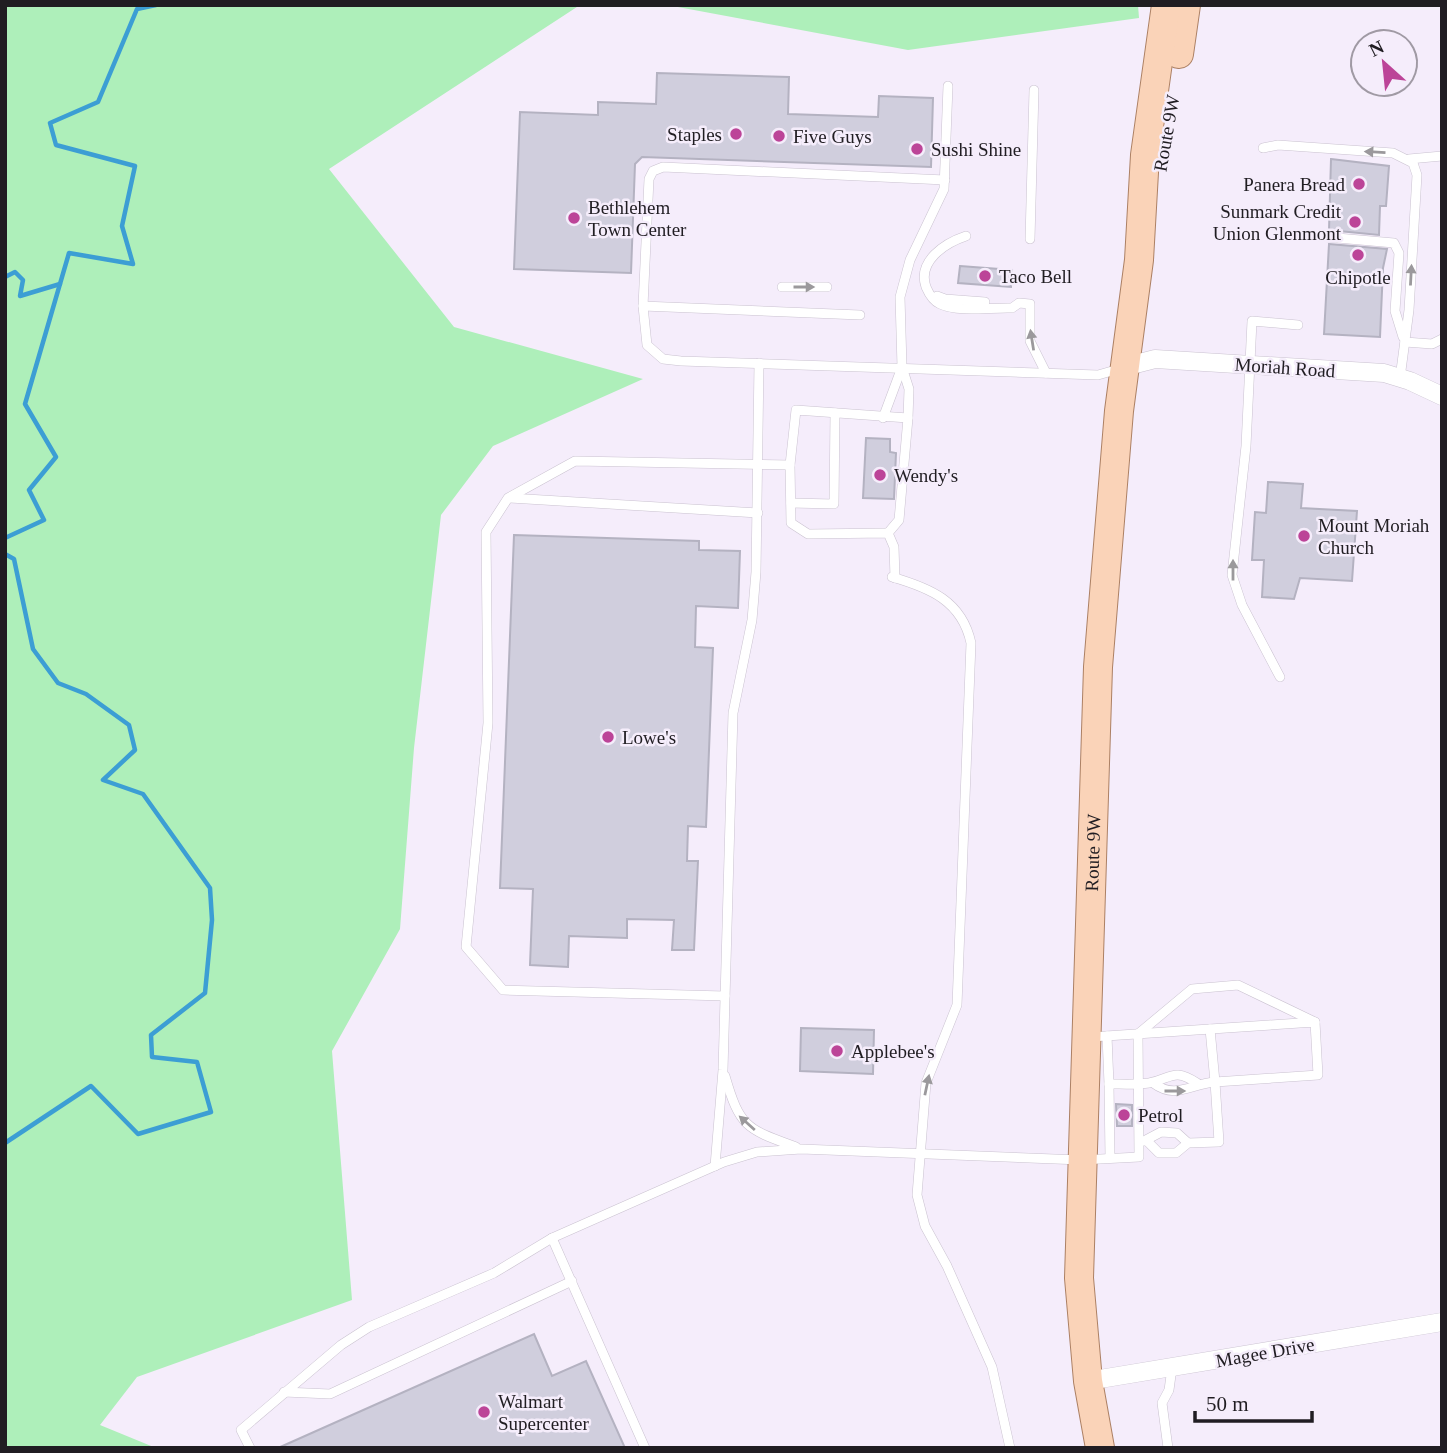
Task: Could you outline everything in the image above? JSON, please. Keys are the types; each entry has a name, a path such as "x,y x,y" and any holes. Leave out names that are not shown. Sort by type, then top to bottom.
{"main road":[{"name":"Route 9W","path":"1100,1448 1088,1381 1079,1278 1081,1160 1096,1037 1100,634 1124,367 1139,260 1145,155 1166,5"},
{"name":"Route 9W","path":"1139,260 1164,155 1186,5"}],"street":[{"name":"Moriah Road","path":"1124,367 1154,359 1374,372 1400,378 1442,397"},
{"name":"Magee Drive","path":"1088,1381 1442,1322"}],"lane":[{"path":"908,418 796,410 790,465 791,523 808,534 888,533 899,520 908,418 909,389 902,367 898,311 901,286 916,247 943,194 948,86"},
{"path":"1030,239 1034,89"},
{"path":"1263,148 1278,145 1392,153 1409,159 1442,156"},
{"path":"1400,378 1417,175 1409,159"},
{"path":"945,180 658,168 649,179 643,306 647,345 663,359 1098,375 1124,367"},
{"path":"1303,235 1394,243 1399,253 1395,311 1405,342"},
{"path":"966,236 941,254 931,267 929,279 936,295 945,299 1030,304 1030,341 1046,373"},
{"path":"782,287 827,287"},
{"path":"643,306 860,314"},
{"path":"1280,677 1237,596 1233,575 1246,446 1252,321 1298,324"},
{"path":"1432,344 1442,339"},
{"path":"1405,342 1432,344 1442,349"},
{"path":"715,1166 723,1070 733,713 752,620 758,513 759,363"},
{"path":"883,418 902,367"},
{"path":"791,503 834,504 835,413"},
{"path":"725,996 503,990 466,947 488,723 486,532 509,498 575,461 790,465"},
{"path":"509,498 758,513"},
{"path":"888,533 894,547 893,578 931,589 946,599 968,629 971,643 957,1005 926,1083 917,1195 922,1217 992,1367 1010,1448"},
{"path":"1138,1034 1192,989 1238,985 1315,1022"},
{"path":"1110,1158 1109,1084 1096,1037 1315,1022"},
{"path":"1153,1083 1164,1092 1185,1092 1197,1083 1318,1075 1315,1022"},
{"path":"1144,1141 1159,1153 1176,1153 1188,1143 1219,1142 1210,1029"},
{"path":"250,1448 241,1430 341,1345 369,1327 494,1273 552,1238 715,1166 757,1152 801,1149 1081,1160 1139,1157 1144,1141 1138,1034"},
{"path":"723,1070 733,1102 744,1123 759,1133 801,1149"},
{"path":"1109,1084 1153,1083 1165,1076 1186,1075 1197,1083"},
{"path":"1144,1141 1161,1132 1177,1133 1188,1143"},
{"path":"552,1238 645,1448"},
{"path":"284,1392 330,1394 572,1281"},
{"path":"1168,1448 1162,1403 1169,1390 1172,1368"}],"green space":[{"path":"5,5 580,5 329,169 454,327 643,379 493,446 441,515 414,748 400,929 332,1051 352,1300 137,1377 100,1425 156,1448 5,1448"},
{"path":"667,5 1138,5 1139,18 908,50"}],"building":[{"name":"Bethlehem Town Center","path":"657,73 789,77 788,114 878,117 879,96 933,98 931,167 642,157 635,164 631,273 514,269 520,112 598,115 598,102 656,104"},
{"name":"Panera Bread","path":"1331,159 1389,166 1386,206 1380,206 1379,235 1329,230"},
{"path":"1329,244 1387,249 1383,268 1380,337 1324,334"},
{"name":"Taco Bell","path":"960,266 1012,270 1011,287 958,283"},
{"name":"Wendy's","path":"866,438 890,439 890,452 896,453 894,499 863,498"},
{"name":"Mount Moriah Church","path":"1268,482 1303,484 1301,508 1357,511 1352,581 1300,578 1294,599 1262,597 1264,560 1252,560 1255,512 1266,513"},
{"name":"Lowe's","path":"514,535 699,541 699,550 740,551 738,608 696,606 695,647 713,648 706,827 688,826 687,861 698,861 694,950 672,950 674,920 627,919 627,938 569,936 568,967 530,965 533,889 500,888"},
{"name":"Applebee's","path":"801,1028 874,1030 873,1074 800,1071"},
{"name":"Petrol","path":"1116,1104 1132,1105 1132,1126 1117,1126"},
{"name":"Walmart Supercenter","path":"534,1334 552,1376 586,1361 625,1448 278,1448"}],"waterway":[{"path":"5,538 44,520 29,490 56,457 25,404 69,253 133,264 122,226 135,166 56,145 50,123 98,102 137,9 156,5"},
{"path":"5,277 15,272 23,280 20,296 60,284"},
{"path":"5,554 14,559 33,649 58,683 86,694 129,725 135,750 103,780 143,794 210,888 212,920 205,993 151,1035 152,1057 197,1062 211,1112 138,1134 91,1086 5,1143"}],"place":[{"name":"Staples","path":"736,134"},
{"name":"Five Guys","path":"779,136"},
{"name":"Sushi Shine","path":"917,149"},
{"name":"Panera Bread","path":"1359,184"},
{"name":"Bethlehem Town Center","path":"574,218"},
{"name":"Sunmark Credit Union Glenmont","path":"1355,222"},
{"name":"Chipotle","path":"1358,255"},
{"name":"Taco Bell","path":"985,276"},
{"name":"Wendy's","path":"880,475"},
{"name":"Mount Moriah Church","path":"1304,536"},
{"name":"Lowe's","path":"608,737"},
{"name":"Applebee's","path":"837,1051"},
{"name":"Petrol","path":"1124,1115"},
{"name":"Walmart Supercenter","path":"484,1412"}]}
